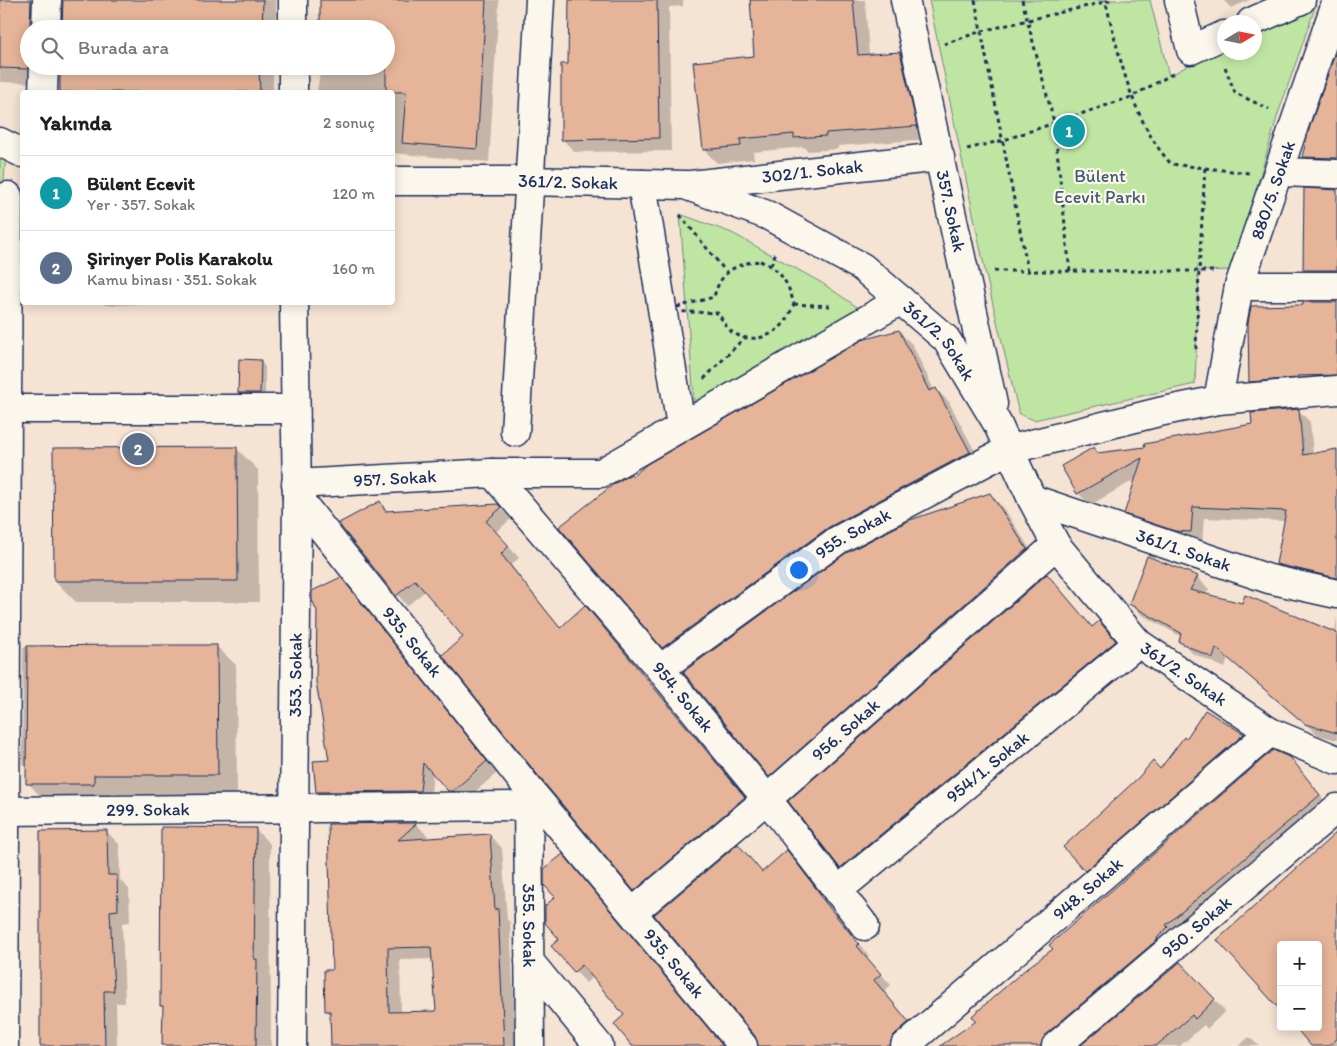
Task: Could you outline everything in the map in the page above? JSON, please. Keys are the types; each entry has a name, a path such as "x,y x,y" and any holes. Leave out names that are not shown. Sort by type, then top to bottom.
{"street":[{"path":"46,20 47,0"},
{"path":"293,0 293,20"},
{"path":"515,432 528,181 540,0"},
{"name":"357. Sokak","path":"905,0 951,154 997,423"},
{"path":"1179,0 1184,61 1217,48"},
{"path":"1262,17 1301,0"},
{"name":"880/5. Sokak","path":"1218,400 1232,278 1280,172 1337,0"},
{"path":"43,90 44,75"},
{"path":"293,75 293,90"},
{"path":"0,142 20,152"},
{"name":"302/1. Sokak","path":"684,186 951,154"},
{"path":"1280,172 1337,174"},
{"name":"361/2. Sokak","path":"395,180 528,181 684,186 767,215 862,267 946,339 997,423 1008,450 1056,545 1138,643 1270,732 1337,760"},
{"path":"649,184 662,311 679,416"},
{"path":"4,1046 2,811 10,196"},
{"path":"1232,278 1337,286"},
{"name":"957. Sokak","path":"297,490 492,473 601,473 679,416 901,300"},
{"name":"353. Sokak","path":"292,1046 297,490 294,305"},
{"name":"955. Sokak","path":"660,669 838,540 1008,450 1159,412 1218,400 1337,390"},
{"path":"7,409 149,400 296,409"},
{"name":"954. Sokak","path":"492,473 660,669 766,799 865,926"},
{"name":"935. Sokak","path":"297,490 528,797 633,912 743,1046"},
{"name":"361/1. Sokak","path":"1032,499 1269,579 1337,594"},
{"name":"956. Sokak","path":"633,912 766,799 1056,545"},
{"name":"954/1. Sokak","path":"837,891 1138,643"},
{"name":"948. Sokak","path":"905,1046 1270,732"},
{"name":"299. Sokak","path":"2,811 294,808 528,797"},
{"name":"355. Sokak","path":"528,797 530,1046"},
{"name":"950. Sokak","path":"1056,1046 1337,808"},
{"path":"530,961 600,1046"}],"path":[{"path":"975,0 1004,140 1028,271"},
{"path":"1022,0 1054,122 1070,272"},
{"path":"939,46 982,31 1113,0"},
{"path":"1105,1 1131,97 1157,148 1170,164 1205,168 1196,355"},
{"path":"1227,60 1235,93 1270,110"},
{"path":"951,154 1004,140 1131,97 1184,61"},
{"path":"649,184 727,273"},
{"path":"760,261 770,265 785,278 794,304 787,320 778,329 762,338 744,338 730,331 718,313 662,311 714,296 717,285 727,273 742,262 760,261"},
{"path":"985,271 1199,271 1232,278"},
{"path":"679,416 744,338"}],"green space":[{"name":"Bülent Ecevit Parkı","path":"929,0 1150,0 1169,76 1217,50 1217,60 1262,60 1262,30 1316,5 1278,114 1233,270 1199,271 1195,384 1034,420 1019,414 985,271"},
{"path":"0,148 6,150 3,196 0,196"},
{"path":"680,214 732,233 822,283 866,313 695,414"}],"building":[{"path":"0,0 31,0 30,20 20,20 20,69 0,68"},
{"path":"63,0 263,0 262,20 62,20"},
{"path":"320,0 486,0 477,149 402,143 406,92 386,90 386,75 395,75 395,20 320,20"},
{"path":"569,0 657,0 659,138 561,140 561,64 568,64"},
{"path":"750,0 853,0 858,55 900,52 917,126 826,133 826,136 794,138 794,134 740,139 741,146 703,150 693,62 754,56"},
{"path":"1335,54 1337,55 1337,158 1302,157 1310,126"},
{"path":"60,75 259,75 260,90 60,90"},
{"path":"1304,188 1337,190 1337,270 1303,270"},
{"path":"1303,302 1337,302 1337,375 1297,376 1297,378 1249,382 1248,323 1251,306 1303,305"},
{"path":"899,330 929,391 936,388 970,452 829,527 662,648 559,527 614,484 631,474 633,476 647,464 862,340"},
{"path":"239,359 261,360 260,393 238,393"},
{"path":"1299,409 1303,455 1337,449 1337,578 1276,564 1286,511 1193,507 1191,532 1175,531 1124,514 1142,458 1077,494 1061,466 1094,447 1097,453 1145,447 1144,444 1252,424 1251,413"},
{"path":"237,447 238,581 54,581 53,448"},
{"path":"990,493 1027,549 769,777 683,672 846,553 910,520"},
{"path":"380,501 385,511 498,504 501,508 486,521 509,546 501,554 560,628 585,605 745,797 634,891 540,778 442,655 463,637 415,580 396,596 342,528 339,523"},
{"path":"1147,556 1198,576 1190,590 1242,603 1245,595 1337,633 1337,733 1305,724 1216,648 1213,658 1179,642 1181,633 1129,604"},
{"path":"1047,574 1092,627 1099,621 1116,641 840,868 788,801"},
{"path":"341,577 487,761 453,791 448,791 423,763 420,791 316,792 313,761 329,760 316,682 317,611 312,600 312,591"},
{"path":"217,645 218,775 94,775 94,784 26,784 27,646"},
{"path":"1205,710 1244,734 1085,871 1063,847 1138,778 1153,761 1160,769 1184,737 1186,739"},
{"path":"1273,750 1291,758 1320,795 1166,925 1168,927 1158,939 1046,1034 1041,1046 940,1046 976,1021 972,1016 1027,968 1053,949 1049,945"},
{"path":"417,823 398,840 490,834 495,910 498,908 504,1046 331,1046 330,1011 325,1011 324,970 332,970 328,824","holes":["431,947 436,1011 389,1012 388,948"]},
{"path":"161,827 256,828 254,959 257,959 256,1046 162,1045 163,1006 160,1006"},
{"path":"107,830 108,875 117,875 118,910 110,911 114,991 104,991 105,1046 40,1046 40,831"},
{"path":"1337,832 1337,1039 1328,1046 1311,1046 1298,1031 1322,1031 1322,941 1277,941 1277,1007 1217,940"},
{"path":"738,844 762,872 787,850 820,896 859,944 857,946 881,974 874,980 909,1022 894,1035 890,1046 758,1046 755,1036 654,915"},
{"path":"563,854 723,1046 632,1046 614,1024 624,1015 582,965 574,972 551,946 559,939 545,923 545,906 555,897 544,885 544,869"},
{"path":"1180,962 1215,999 1195,1019 1192,1015 1156,1046 1080,1046"}],"place":[{"name":"Bülent Ecevit","path":"1069,131"},
{"name":"Şirinyer Polis Karakolu","path":"138,449"}]}
